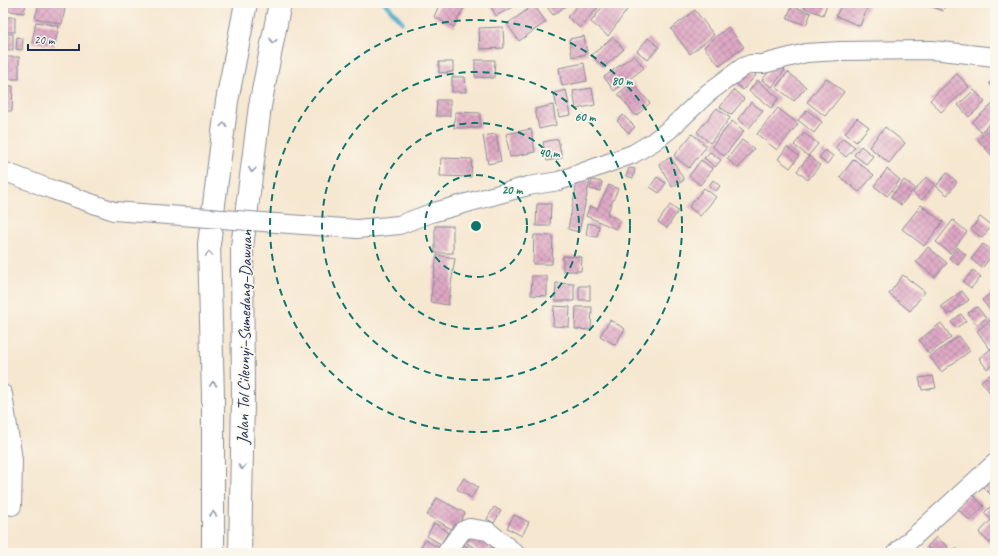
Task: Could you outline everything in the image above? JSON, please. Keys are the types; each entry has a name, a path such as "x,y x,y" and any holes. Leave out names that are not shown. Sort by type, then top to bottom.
{"highway":[{"name":"Jalan Tol Cileunyi–Sumedang–Dawuan","path":"213,553 213,397 209,244 227,101 246,3"},
{"name":"Jalan Tol Cileunyi–Sumedang–Dawuan","path":"240,553 243,401 242,247 260,106 280,3"}],"street":[{"path":"3,171 114,211 357,229 399,225 431,213 528,186 559,180 633,154 653,142 670,129 708,92 743,67 751,64 763,64 806,53 840,51 932,50 995,57"},
{"path":"3,394 13,460 12,506"},
{"path":"896,553 995,463"},
{"path":"446,553 462,531 469,528 488,531 515,553"}],"building":[{"path":"4,3 26,3 24,13 3,10"},
{"path":"39,3 66,3 62,24 35,18"},
{"path":"440,3 466,3 454,27 434,17"},
{"path":"489,3 511,3 513,7 496,16"},
{"path":"544,3 570,3 553,15"},
{"path":"580,3 602,3 580,28 567,17"},
{"path":"605,3 618,3 627,10 608,36 591,22"},
{"path":"806,3 827,4 823,15 804,8"},
{"path":"842,3 869,3 860,26 836,16"},
{"path":"923,3 946,3 943,11"},
{"path":"534,5 546,22 519,41 507,24"},
{"path":"792,6 811,13 806,25 787,18"},
{"path":"695,10 714,35 690,54 671,29"},
{"path":"3,17 15,17 15,32 3,32"},
{"path":"36,22 59,26 54,47 32,42"},
{"path":"503,27 504,48 480,49 479,28"},
{"path":"728,27 744,47 720,66 704,47"},
{"path":"3,34 13,34 13,50 3,50"},
{"path":"584,36 587,54 572,57 569,39"},
{"path":"17,37 23,38 22,50 16,49"},
{"path":"613,37 624,49 603,68 592,55"},
{"path":"648,38 659,47 648,60 637,51"},
{"path":"634,55 644,68 614,91 604,77"},
{"path":"3,57 19,57 19,79 3,79"},
{"path":"475,60 495,60 494,78 475,77"},
{"path":"439,62 453,62 453,72 439,73"},
{"path":"584,63 587,81 562,86 559,68"},
{"path":"776,63 785,70 772,87 762,80"},
{"path":"749,69 756,75 743,90 736,84"},
{"path":"788,72 806,87 794,101 776,87"},
{"path":"957,74 969,87 941,112 930,100"},
{"path":"452,77 465,77 466,92 452,92"},
{"path":"826,78 844,92 825,116 807,102"},
{"path":"995,78 995,90 989,83"},
{"path":"757,80 779,98 771,108 749,91"},
{"path":"632,82 650,103 636,116 618,94"},
{"path":"3,86 13,86 12,111 3,111"},
{"path":"592,88 595,105 576,109 573,91"},
{"path":"566,90 571,115 559,117 554,93"},
{"path":"734,90 744,99 731,115 720,107"},
{"path":"974,90 985,102 969,117 958,105"},
{"path":"437,100 450,100 450,116 436,116"},
{"path":"751,102 763,111 749,128 738,119"},
{"path":"995,102 995,119 981,132 972,122"},
{"path":"553,105 556,125 539,129 535,109"},
{"path":"717,108 730,118 710,143 697,132"},
{"path":"778,108 798,124 777,150 757,134"},
{"path":"807,110 822,122 814,133 798,120"},
{"path":"455,112 480,113 480,128 454,128"},
{"path":"623,115 635,127 629,133 617,121"},
{"path":"857,118 869,127 856,142 845,133"},
{"path":"732,121 744,131 724,156 712,146"},
{"path":"995,124 995,155 993,157 978,140"},
{"path":"885,127 905,143 889,163 869,147"},
{"path":"531,129 535,152 510,157 506,134"},
{"path":"804,133 818,144 808,156 794,145"},
{"path":"496,134 501,161 488,164 483,136"},
{"path":"692,134 707,146 689,168 674,156"},
{"path":"843,138 855,147 846,157 835,148"},
{"path":"558,139 562,158 547,161 543,142"},
{"path":"742,140 754,149 738,168 727,159"},
{"path":"861,146 873,156 866,164 854,155"},
{"path":"787,147 799,156 790,168 778,159"},
{"path":"825,150 833,156 827,164 819,158"},
{"path":"710,152 721,160 715,167 704,158"},
{"path":"809,156 820,165 808,180 797,171"},
{"path":"671,157 684,180 672,187 659,164"},
{"path":"441,158 472,159 471,177 440,176"},
{"path":"854,159 874,175 859,192 840,177"},
{"path":"701,160 713,169 700,185 689,176"},
{"path":"629,168 635,169 633,178 626,176"},
{"path":"887,169 900,180 887,196 874,186"},
{"path":"947,173 957,182 947,195 936,186"},
{"path":"578,177 590,180 579,232 568,229"},
{"path":"657,177 666,183 659,193 650,187"},
{"path":"926,177 935,184 922,200 913,193"},
{"path":"592,180 602,182 600,191 590,189"},
{"path":"713,180 720,186 716,191 709,186"},
{"path":"904,180 915,188 901,205 891,197"},
{"path":"609,185 618,189 607,214 620,220 616,229 586,216 590,206 597,209"},
{"path":"704,188 716,197 700,216 689,207"},
{"path":"537,204 551,204 550,226 536,226"},
{"path":"670,205 678,211 667,228 658,222"},
{"path":"921,205 943,222 924,246 902,229"},
{"path":"980,217 992,226 982,238 971,229"},
{"path":"953,220 967,232 950,253 936,242"},
{"path":"588,223 599,226 597,237 586,235"},
{"path":"435,226 453,226 453,253 435,253"},
{"path":"534,235 553,236 552,264 533,264"},
{"path":"983,244 995,252 982,268 971,259"},
{"path":"928,247 947,263 935,277 916,262"},
{"path":"957,247 966,255 958,265 949,258"},
{"path":"437,255 455,258 448,305 430,302"},
{"path":"563,256 582,257 581,271 563,271"},
{"path":"973,270 981,277 971,288 963,282"},
{"path":"903,275 925,292 910,311 889,294"},
{"path":"532,276 547,276 547,296 531,295"},
{"path":"556,283 574,284 574,301 555,301"},
{"path":"579,286 590,286 590,300 579,300"},
{"path":"995,290 995,311 992,313 982,300"},
{"path":"962,291 969,300 948,315 941,306"},
{"path":"554,306 570,307 569,327 553,326"},
{"path":"576,307 592,307 591,330 575,329"},
{"path":"977,307 986,318 977,325 968,313"},
{"path":"961,314 966,321 956,328 951,322"},
{"path":"610,320 625,329 615,345 600,336"},
{"path":"991,320 995,325 995,345 990,349 977,331"},
{"path":"941,323 951,337 929,354 919,340"},
{"path":"959,336 970,351 941,372 930,357"},
{"path":"991,349 995,354 995,363 987,369 979,358"},
{"path":"995,371 995,399 981,381"},
{"path":"933,376 936,388 922,390 919,378"},
{"path":"995,470 995,494 992,496 981,485"},
{"path":"464,478 478,487 471,498 457,489"},
{"path":"971,493 984,506 970,521 957,508"},
{"path":"437,498 465,513 455,531 427,515"},
{"path":"993,504 995,507 995,523 984,513"},
{"path":"494,507 501,511 494,523 487,519"},
{"path":"514,515 529,522 522,536 507,528"},
{"path":"991,520 995,524 995,538 990,543 979,533"},
{"path":"434,523 448,532 441,544 427,536"},
{"path":"474,532 493,544 487,553 482,553 467,543"},
{"path":"936,537 948,547 943,553 934,553 927,547"},
{"path":"425,540 439,548 436,553 417,553"},
{"path":"495,544 508,553 490,553"},
{"path":"464,545 477,553 459,553"},
{"path":"995,546 995,553 988,553"},
{"path":"955,548 961,553 951,553"}],"waterway":[{"path":"385,3 402,22"}]}
